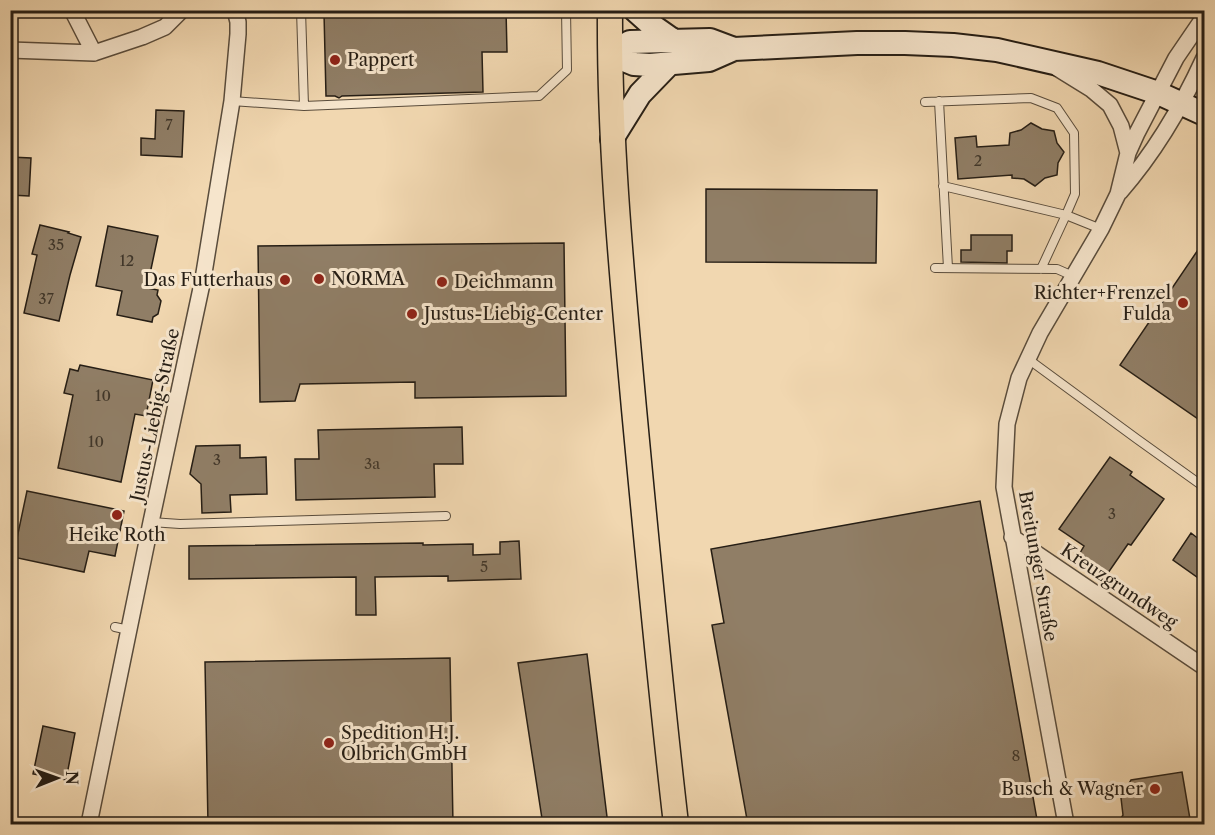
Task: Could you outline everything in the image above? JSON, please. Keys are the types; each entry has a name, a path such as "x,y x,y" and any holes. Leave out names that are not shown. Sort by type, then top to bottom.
{"main road":[{"path":"610,10 612,139 623,285 676,825"},
{"path":"635,10 674,41"},
{"path":"610,54 630,42 710,40 734,49"},
{"path":"610,54 634,64 650,65 709,60 734,49 905,42 953,45 997,50 1098,73 1158,93 1204,114"},
{"path":"612,139 640,94 669,64"}],"street":[{"path":"72,10 94,53"},
{"path":"10,50 94,53 142,38 165,27 182,10"},
{"name":"Justus-Liebig-Straße","path":"89,825 122,629 151,522 203,279 232,101 238,34 238,22 234,10"},
{"name":"Breitunger Straße","path":"1066,825 1004,487 1007,424 1019,378 1040,333 1101,229 1118,194 1128,153 1176,58 1204,17"},
{"name":"Breitunger Straße","path":"1118,194 1140,169 1182,104 1204,58"},
{"path":"1046,60 1091,89 1110,105 1121,126 1128,153"},
{"name":"Kreuzgrundweg","path":"1012,537 1204,667"}],"lane":[{"path":"301,10 304,106"},
{"path":"232,101 304,106 539,96 567,70 566,10"},
{"path":"925,102 1031,98 1057,108 1074,133 1075,194 1041,269"},
{"path":"939,101 948,268"},
{"path":"944,186 1066,215 1101,229"},
{"path":"934,268 1056,269 1073,276"},
{"path":"1028,359 1204,487"},
{"path":"151,522 180,524 446,516"}],"building":[{"path":"402,10 506,10 507,52 482,52 483,92 342,96 339,98 326,96 324,13 402,12"},
{"path":"156,110 184,111 182,157 141,155 141,138 155,139"},
{"path":"1031,123 1042,129 1054,131 1057,143 1064,152 1058,163 1057,175 1045,178 1035,186 1024,179 1012,178 1012,175 958,179 955,138 976,136 977,147 1009,145 1010,133 1021,130"},
{"path":"10,157 31,158 29,196 10,195"},
{"path":"706,189 877,190 876,263 706,262"},
{"path":"40,225 81,237 59,321 24,313 37,255 32,254"},
{"path":"108,226 158,236 147,288 158,290 157,295 161,301 158,314 153,317 152,322 117,315 122,291 96,286"},
{"path":"971,235 1012,235 1012,251 1007,251 1007,263 961,262 961,250 971,250"},
{"name":"Richter+Frenzel Fulda","path":"1204,241 1204,423 1120,365"},
{"name":"Justus-Liebig-Center","path":"564,243 566,396 415,398 415,382 300,384 295,401 260,402 258,246"},
{"path":"80,365 153,380 146,416 135,414 121,482 58,468 73,395 64,393 70,369 78,371"},
{"path":"462,427 463,464 434,464 435,497 296,500 295,459 319,459 318,430"},
{"path":"240,445 240,458 266,457 267,494 230,495 231,512 202,513 201,484 190,474 196,446"},
{"path":"1110,457 1132,472 1130,475 1164,499 1108,573 1080,553 1084,546 1059,529"},
{"path":"27,491 124,511 115,556 89,551 84,572 13,557"},
{"path":"980,501 1038,825 748,825 712,625 724,623 711,549"},
{"path":"1191,533 1204,543 1204,582 1173,560"},
{"path":"519,541 521,579 448,581 448,576 375,577 376,615 356,615 356,577 189,579 189,546 473,544 473,555 500,554 500,542"},
{"path":"587,654 608,825 543,825 518,663"},
{"name":"Spedition H.J. Olbrich GmbH","path":"450,658 453,825 208,825 205,662"},
{"path":"43,726 75,733 66,780 33,774"},
{"name":"Busch & Wagner","path":"1182,772 1191,825 1117,825 1123,815 1121,798 1131,780"}],"place":[{"name":"Pappert","path":"335,60"},
{"name":"NORMA","path":"319,279"},
{"name":"Das Futterhaus","path":"285,280"},
{"name":"Deichmann","path":"442,282"},
{"name":"Richter+Frenzel Fulda","path":"1183,303"},
{"name":"Justus-Liebig-Center","path":"412,314"},
{"name":"Heike Roth","path":"117,515"},
{"name":"Spedition H.J. Olbrich GmbH","path":"329,743"},
{"name":"Busch & Wagner","path":"1155,789"}]}
